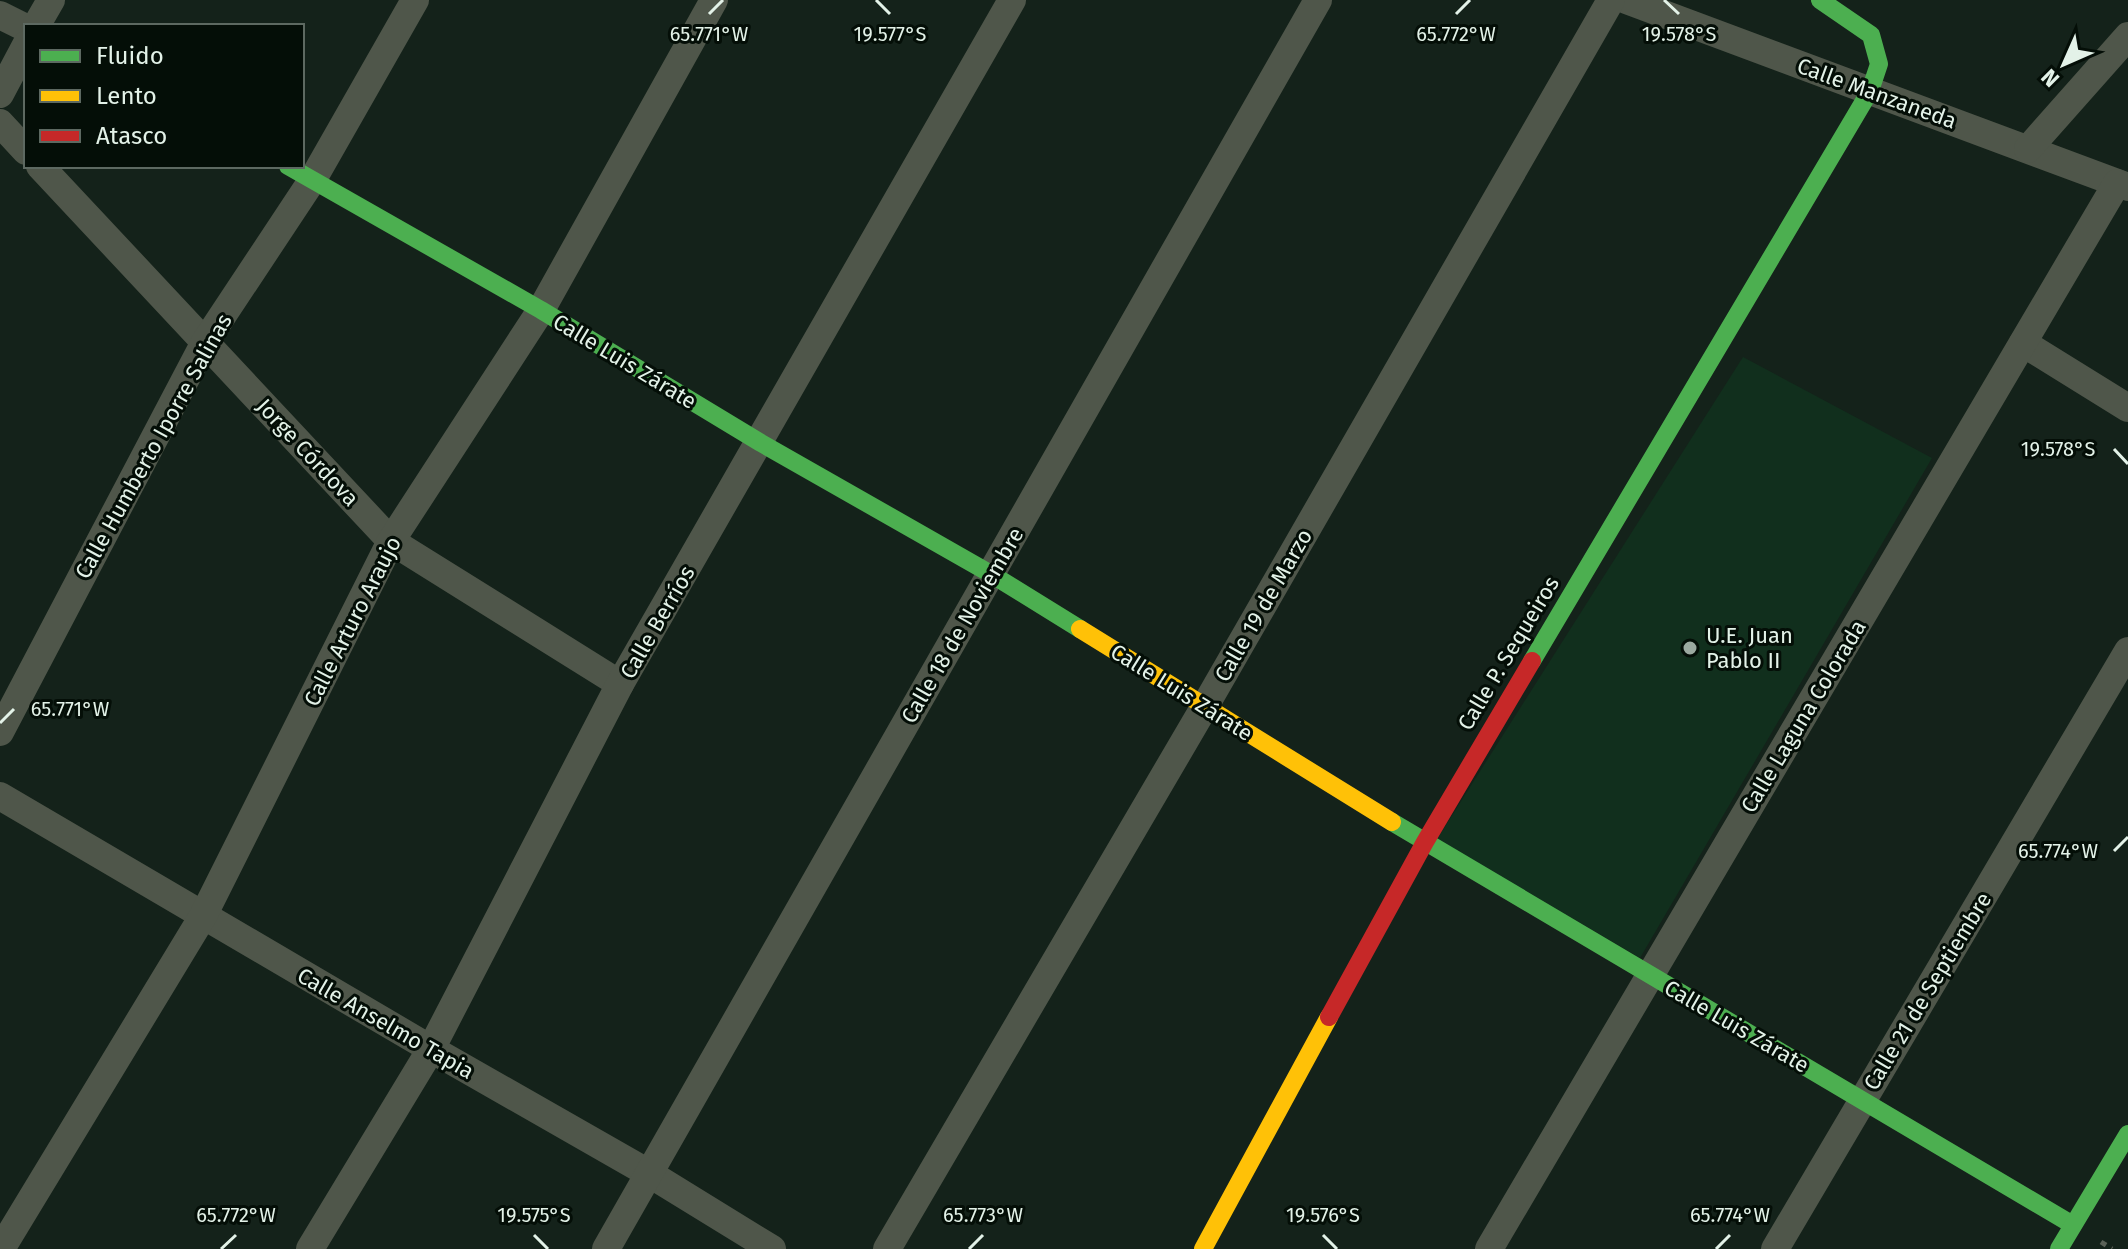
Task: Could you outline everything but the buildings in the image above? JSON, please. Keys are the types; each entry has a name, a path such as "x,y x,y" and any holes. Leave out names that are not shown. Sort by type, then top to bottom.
{"street":[{"path":"37,24 51,0"},
{"name":"Calle Humberto Iporre Salinas","path":"0,732 205,342 313,179 415,0"},
{"name":"Calle Arturo Araujo","path":"1,1249 203,916 391,541 541,310 714,0"},
{"name":"Calle Berríos","path":"310,1249 431,1049 620,684 761,443 1012,0"},
{"name":"Calle 18 de Noviembre","path":"606,1249 1318,0"},
{"name":"Calle 19 de Marzo","path":"887,1249 1205,706 1611,0"},
{"name":"Calle Manzaneda","path":"1626,0 2123,185"},
{"path":"1820,0 1871,35 1879,64 1870,91"},
{"path":"0,15 24,27"},
{"path":"2028,149 2128,36"},
{"path":"0,94 24,49"},
{"name":"Calle P. Sequeiros","path":"1203,1249 1425,842 1870,91"},
{"path":"0,123 24,149"},
{"name":"Jorge Córdova","path":"42,168 391,541 620,684"},
{"name":"Calle Luis Zárate","path":"292,168 991,574 1425,842 2073,1225"},
{"name":"Calle Laguna Colorada","path":"1489,1249 2023,343 2123,185"},
{"path":"2023,343 2128,408"},
{"name":"Calle 21 de Septiembre","path":"1775,1249 2128,651"},
{"name":"Calle Anselmo Tapia","path":"0,796 650,1174 772,1249"},
{"path":"2059,1249 2128,1134"}],"shaded area":[{"name":"U.E. Juan Pablo II","path":"1743,357 1932,458 1640,958 1437,839"}],"traffic: fast":[{"path":"1532,661 1870,91 1879,64 1871,35 1820,0"},
{"path":"292,168 541,310 761,443 991,574 1080,629"},
{"path":"1392,822 2073,1225"},
{"path":"2059,1249 2128,1134"}],"traffic: slow":[{"path":"1080,629 1392,822"},
{"path":"1203,1249 1329,1017"}],"traffic: jam":[{"path":"1329,1017 1425,842 1532,661"}],"place":[{"name":"U.E. Juan Pablo II","path":"1690,648"}]}
